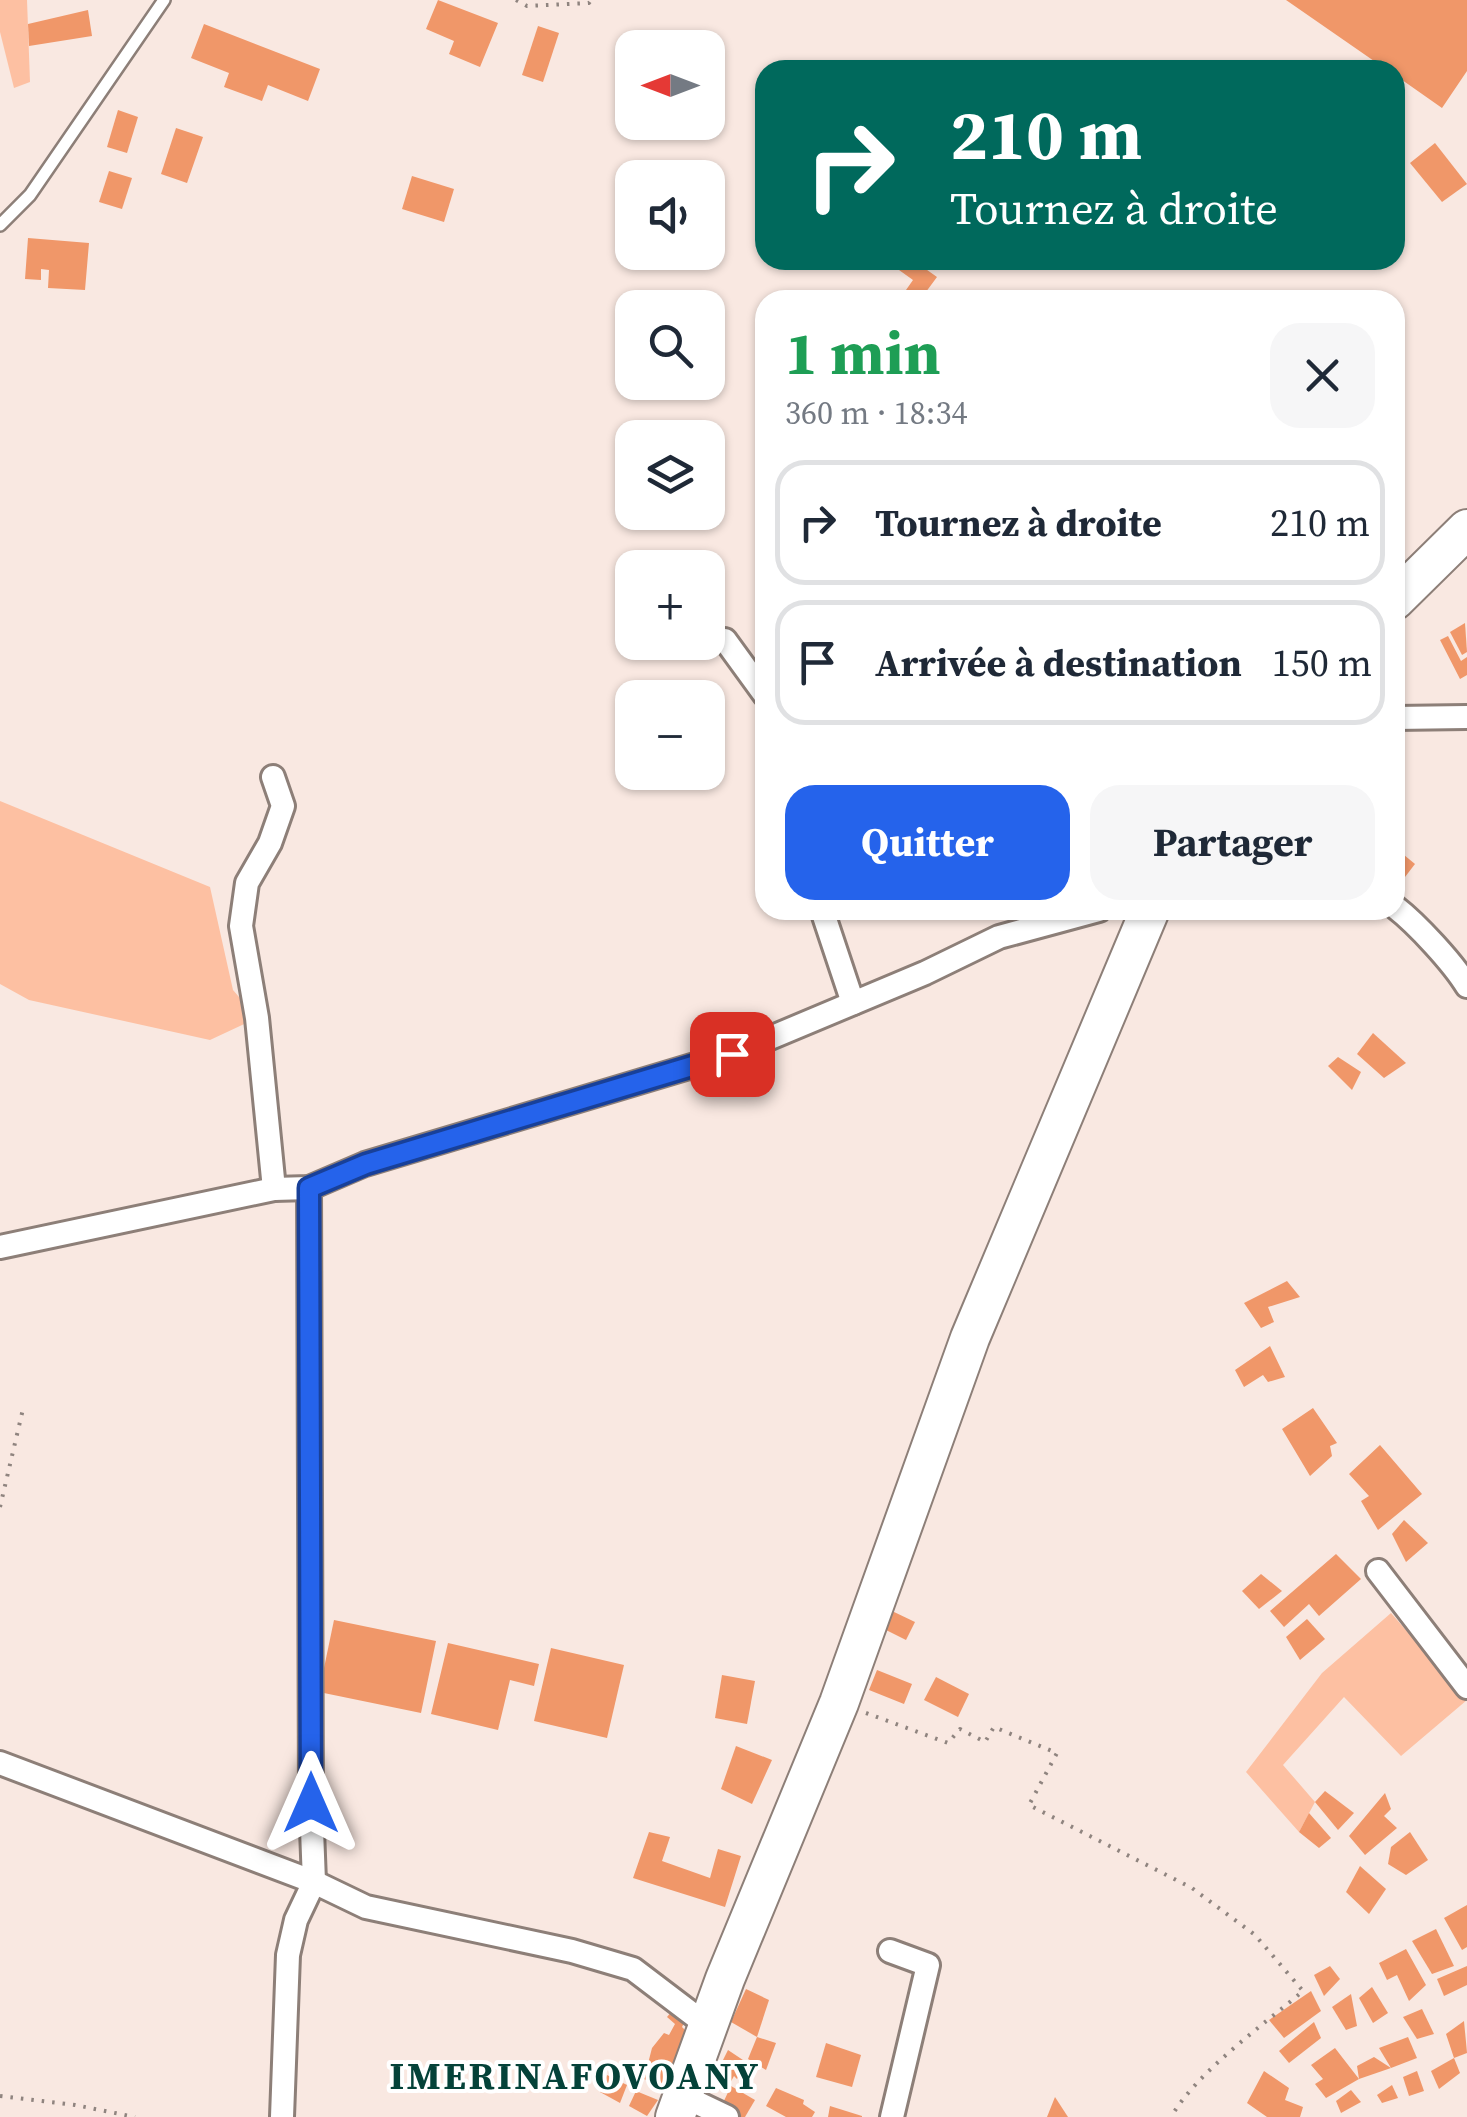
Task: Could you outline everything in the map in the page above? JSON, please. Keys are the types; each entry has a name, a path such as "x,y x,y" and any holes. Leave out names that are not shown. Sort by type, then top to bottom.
{"main road":[{"path":"1405,590 1467,529"},
{"path":"679,2106 839,1703 970,1338 1146,920"}],"street":[{"path":"725,640 755,682"},
{"path":"1405,718 1467,717"},
{"path":"273,777 283,806 270,843 247,883 240,926 258,1018 274,1189"},
{"path":"1405,918 1453,963 1467,986"},
{"path":"825,920 853,1004"},
{"path":"0,1247 274,1189 309,1188 366,1164 732,1054 999,937 1062,920"},
{"path":"282,2117 288,1955 296,1920 314,1882 310,1783 309,1188"},
{"path":"1378,1571 1467,1687"},
{"path":"0,1763 314,1882 366,1907 572,1951 634,1969 708,2026"},
{"path":"890,1951 928,1964 892,2117"},
{"path":"679,2106 726,2117"}],"lane":[{"path":"0,224 30,195 164,0"}],"path":[{"path":"516,0 527,6 592,0"},
{"path":"0,1507 23,1409"},
{"path":"839,1703 948,1743 960,1730 984,1742 994,1727 1056,1753 1029,1804 1192,1888 1255,1935 1302,1992 1222,2060 1182,2099 1171,2117"},
{"path":"0,2096 135,2117"}],"shaded area":[{"path":"0,0 27,0 30,82 14,88 0,32"},
{"path":"0,801 210,887 233,990 257,1018 210,1040 29,1000 0,984"},
{"path":"1391,1613 1467,1700 1401,1756 1344,1697 1283,1765 1315,1802 1299,1832 1246,1772 1322,1673"}],"building":[{"path":"438,0 498,23 480,67 449,54 454,41 426,29"},
{"path":"1286,0 1467,0 1467,71 1442,108 1405,82 1405,60 1373,60"},
{"path":"88,10 92,36 29,46 28,24"},
{"path":"204,24 320,69 308,101 268,85 262,101 224,87 229,73 191,58"},
{"path":"538,26 559,33 543,82 522,75"},
{"path":"118,110 138,117 127,153 107,147"},
{"path":"176,128 203,137 187,183 161,174"},
{"path":"1435,143 1467,184 1442,202 1410,163"},
{"path":"109,171 132,178 122,209 99,202"},
{"path":"412,176 454,189 444,222 402,209"},
{"path":"28,238 89,243 85,290 48,288 49,270 41,269 41,280 25,279"},
{"path":"899,270 927,270 937,277 927,290 906,290 913,280"},
{"path":"1465,623 1467,652 1462,655 1450,632"},
{"path":"1448,636 1461,661 1467,657 1467,675 1460,679 1440,640"},
{"path":"1405,856 1415,864 1405,877"},
{"path":"1373,1033 1406,1063 1384,1078 1357,1054"},
{"path":"1338,1057 1361,1072 1352,1090 1328,1066"},
{"path":"1287,1281 1300,1297 1268,1307 1274,1322 1261,1328 1244,1303"},
{"path":"1270,1346 1285,1377 1268,1382 1263,1375 1244,1387 1235,1370"},
{"path":"1313,1408 1337,1443 1330,1446 1332,1456 1310,1476 1282,1429"},
{"path":"1380,1445 1422,1494 1378,1530 1361,1501 1369,1496 1349,1474"},
{"path":"1404,1520 1428,1543 1406,1562 1392,1534"},
{"path":"1336,1554 1361,1579 1319,1616 1309,1604 1284,1627 1270,1611"},
{"path":"1261,1574 1282,1591 1259,1609 1242,1591"},
{"path":"892,1611 915,1622 906,1640 884,1629"},
{"path":"1307,1619 1325,1639 1300,1660 1286,1637"},
{"path":"334,1620 436,1641 421,1713 319,1692"},
{"path":"448,1643 539,1664 534,1686 510,1680 498,1730 431,1714"},
{"path":"551,1648 624,1665 607,1738 534,1721"},
{"path":"877,1670 912,1684 904,1704 869,1690"},
{"path":"722,1675 755,1681 747,1724 715,1718"},
{"path":"936,1677 969,1694 958,1717 924,1700"},
{"path":"736,1746 772,1760 752,1804 721,1789"},
{"path":"1325,1791 1354,1813 1338,1830 1315,1802"},
{"path":"1385,1793 1391,1809 1384,1816 1397,1828 1365,1855 1349,1836"},
{"path":"1309,1813 1331,1838 1319,1848 1299,1832"},
{"path":"649,1832 670,1837 662,1861 710,1878 718,1849 741,1856 725,1907 633,1878"},
{"path":"1410,1832 1428,1860 1406,1875 1388,1864 1391,1847"},
{"path":"1360,1866 1386,1889 1369,1914 1346,1892"},
{"path":"1467,1905 1467,1947 1462,1950 1444,1918"},
{"path":"1436,1929 1454,1966 1432,1974 1412,1941"},
{"path":"1406,1949 1426,1985 1409,2001 1397,1975 1387,1980 1379,1963"},
{"path":"1330,1966 1340,1979 1324,1996 1314,1975"},
{"path":"1467,1966 1467,1985 1444,1996 1437,1979"},
{"path":"1372,1987 1388,2013 1373,2023 1359,1998"},
{"path":"746,1989 769,2000 757,2037 731,2022"},
{"path":"1311,1991 1321,2011 1284,2038 1269,2020"},
{"path":"1351,1994 1357,2026 1346,2030 1332,2007"},
{"path":"1422,2009 1434,2034 1417,2039 1403,2017"},
{"path":"672,2011 686,2019 682,2027 686,2031 670,2090 644,2079 652,2048 664,2033 669,2035 675,2024 667,2017"},
{"path":"1464,2021 1467,2053 1454,2058 1446,2034"},
{"path":"1314,2022 1321,2038 1289,2063 1279,2051"},
{"path":"757,2037 776,2043 766,2070 748,2059"},
{"path":"1408,2037 1417,2058 1391,2068 1379,2048"},
{"path":"826,2043 861,2055 852,2087 816,2077"},
{"path":"1335,2048 1359,2079 1326,2098 1315,2084 1323,2079 1311,2065"},
{"path":"728,2050 746,2062 729,2085 708,2074 713,2065 719,2068"},
{"path":"1374,2057 1391,2068 1359,2079 1357,2066"},
{"path":"1454,2058 1460,2073 1439,2089 1431,2071"},
{"path":"1264,2071 1289,2088 1285,2100 1303,2107 1300,2117 1267,2117 1247,2103"},
{"path":"1417,2071 1424,2091 1409,2096 1403,2077"},
{"path":"607,2075 627,2085 620,2103 600,2092"},
{"path":"1392,2085 1398,2098 1382,2103 1377,2095"},
{"path":"731,2086 755,2100 745,2117 734,2117 722,2105"},
{"path":"776,2088 804,2100 803,2104 815,2112 812,2117 786,2117 766,2106"},
{"path":"1351,2090 1361,2102 1341,2113 1336,2101"},
{"path":"636,2091 658,2100 647,2116 629,2106"},
{"path":"1055,2097 1068,2117 1047,2117"},
{"path":"830,2106 862,2116 862,2117 828,2117"}],"district":[{"name":"IMERINAFOVOANY","path":"575,2076"}],"route":[{"path":"311,1803 309,1188 366,1164 732,1054"}]}
